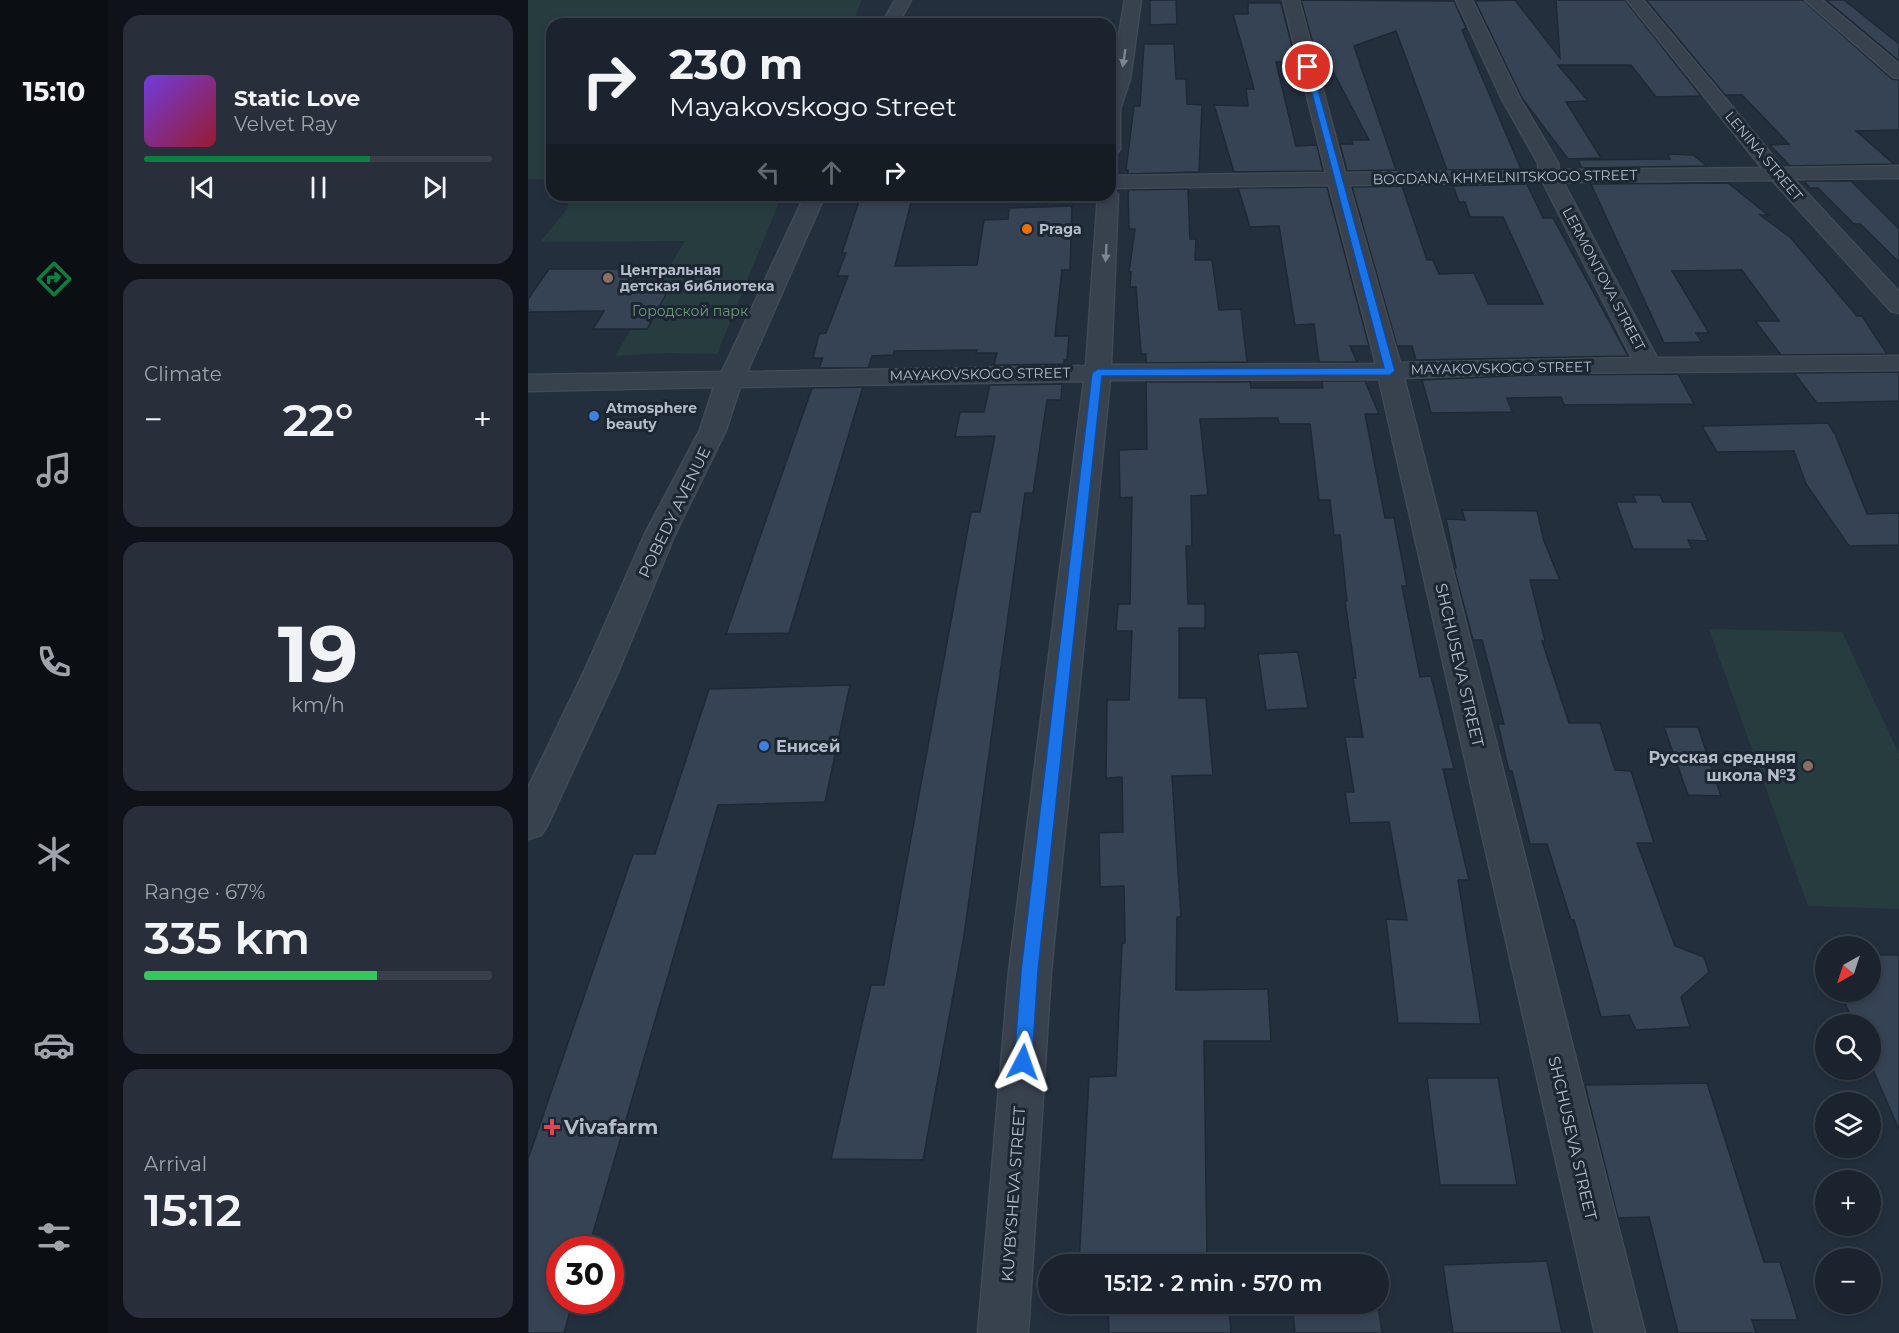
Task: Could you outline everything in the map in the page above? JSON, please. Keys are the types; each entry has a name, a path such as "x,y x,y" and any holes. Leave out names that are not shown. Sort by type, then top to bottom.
{"street":[{"path":"893,18 903,0"},
{"path":"1116,94 1121,79 1133,0"},
{"name":"SHCHUSEVA STREET","path":"1291,0 1390,371 1620,1333"},
{"name":"LERMONTOVA STREET","path":"1464,0 1511,99 1548,163 1550,177 1649,366"},
{"name":"LENINA STREET","path":"1635,0 1777,173 1899,306"},
{"path":"1813,0 1899,73"},
{"name":"BOGDANA KHMELNITSKOGO STREET","path":"1116,182 1899,172"},
{"name":"POBEDY AVENUE","path":"528,826 601,672 660,534 713,430 730,380 812,201"},
{"name":"KUYBYSHEVA STREET","path":"1003,1333 1030,971 1098,373 1108,201"},
{"name":"MAYAKOVSKOGO STREET","path":"528,383 1098,373 1390,371 1533,366 1899,363"}],"green space":[{"path":"528,0 862,0 854,18 546,18 546,179 528,179"},
{"name":"Городской парк","path":"569,201 780,201 717,354 667,353 615,356 685,241 540,242 567,209"},
{"path":"1709,629 1842,632 1899,754 1899,909 1808,906"}],"building":[{"path":"1150,0 1176,0 1177,24 1150,25"},
{"path":"1301,0 1454,1 1466,28 1462,30 1521,169 1447,170 1396,31 1354,46 1396,170 1347,171 1340,144 1353,144 1352,140 1369,140 1328,62 1318,62"},
{"path":"1515,0 1560,58 1556,0 1625,0 1701,96 1656,97 1631,65 1558,65 1588,101 1566,102 1601,158 1568,159 1522,98 1475,1"},
{"path":"1646,0 1803,0 1892,79 1899,80 1899,130 1856,131 1894,164 1790,166 1770,145 1789,144 1742,95 1725,95"},
{"path":"1826,0 1844,0 1899,44 1899,61"},
{"path":"1248,3 1281,3 1296,62 1276,62 1296,146 1317,145 1323,171 1234,172 1214,105 1248,106 1246,89 1254,89 1233,14 1248,14"},
{"path":"1144,44 1174,44 1176,79 1186,79 1187,104 1202,105 1199,172 1128,174 1126,170 1134,106 1140,106"},
{"path":"1668,154 1693,155 1707,166 1582,168 1578,160 1670,159"},
{"path":"1804,181 1851,181 1899,229 1899,262 1860,224 1854,224 1818,188 1810,188"},
{"path":"1728,183 1768,215 1760,215 1790,237 1857,316 1862,316 1887,354 1781,355 1755,321 1779,321 1742,270 1672,271 1709,333 1696,333 1702,342 1664,343 1591,184"},
{"path":"1527,184 1543,218 1553,218 1628,356 1416,360 1412,346 1397,346 1352,187 1402,186 1427,260 1433,260 1439,274 1474,273 1488,304 1543,304 1503,217 1470,217 1465,202 1459,202 1453,186"},
{"path":"1327,187 1369,346 1350,346 1357,362 1319,362 1314,324 1295,325 1279,226 1250,227 1238,188"},
{"path":"1188,189 1190,239 1196,239 1195,260 1212,260 1219,310 1241,309 1247,362 1146,363 1146,354 1141,354 1136,287 1130,287 1131,272 1129,272 1135,229 1129,229 1128,190"},
{"path":"859,201 911,201 895,266 977,265 984,220 1008,219 1009,208 1072,206 1070,270 1062,270 1055,336 1069,336 1067,360 1064,360 1064,364 994,365 997,353 976,353 977,350 894,351 894,355 872,356 868,368 819,368 823,358 813,358 819,334 826,333 848,276 837,276 846,253 842,253"},
{"path":"549,269 642,269 632,284 672,283 647,329 593,329 604,311 528,312 528,299"},
{"path":"1899,372 1899,401 1817,403 1794,373"},
{"path":"1678,374 1694,404 1564,405 1561,397 1507,398 1512,412 1431,413 1422,380 1533,375"},
{"path":"1322,381 1365,381 1379,414 1365,414 1385,518 1394,518 1407,586 1402,586 1420,677 1431,676 1454,769 1443,769 1469,880 1458,880 1481,1024 1398,1023 1386,919 1407,920 1389,822 1350,823 1345,792 1354,792 1345,737 1363,737 1353,678 1356,678 1345,601 1347,601 1340,535 1334,535 1330,500 1319,500 1310,424 1279,424 1278,418 1200,419 1208,495 1191,496 1192,546 1186,546 1188,604 1205,604 1205,628 1179,628 1179,698 1206,698 1213,775 1172,776 1181,917 1177,917 1176,990 1268,989 1271,1041 1204,1041 1207,1254 1080,1254 1089,1077 1116,1076 1122,943 1125,943 1124,886 1100,887 1099,833 1123,832 1122,777 1106,778 1107,700 1129,700 1132,631 1116,631 1118,604 1130,604 1132,497 1120,498 1119,450 1147,449 1146,382 1250,382 1251,388 1323,388"},
{"path":"1062,384 1061,400 1047,400 1033,493 1025,493 964,936 923,1160 831,1159 871,985 884,985 971,512 980,512 995,436 955,437 960,412 984,412 990,385"},
{"path":"863,387 789,633 726,634 812,388"},
{"path":"1828,423 1835,434 1867,514 1899,513 1899,545 1849,546 1806,484 1794,451 1717,452 1702,426"},
{"path":"1633,495 1660,495 1663,502 1691,502 1708,541 1688,540 1692,549 1633,549 1616,502 1636,502"},
{"path":"1462,510 1537,511 1544,541 1560,580 1530,580 1545,641 1542,641 1569,723 1600,723 1615,770 1631,771 1654,843 1637,843 1675,946 1704,957 1709,972 1681,997 1690,1027 1636,1030 1629,1015 1601,1017 1574,920 1571,920 1547,844 1530,844 1512,771 1509,771 1498,724 1504,724 1482,640 1473,640 1454,568 1456,568 1446,519 1465,520"},
{"path":"1298,652 1308,708 1266,710 1258,654"},
{"path":"850,685 825,802 718,805 592,1236 546,1236 546,1314 569,1314 564,1333 528,1333 528,1159 633,854 655,854 709,689"},
{"path":"1664,727 1698,727 1721,796 1688,795"},
{"path":"1881,955 1899,955 1899,1130 1877,1080 1881,1080 1881,1014 1850,1014 1844,1002 1881,1002"},
{"path":"1427,1078 1498,1078 1517,1185 1440,1185"},
{"path":"1707,1083 1764,1262 1780,1262 1798,1320 1752,1320 1756,1333 1678,1333 1649,1217 1618,1218 1585,1085"},
{"path":"1547,1261 1562,1333 1453,1333 1443,1265"},
{"path":"1108,1314 1230,1314 1231,1333 1109,1333"},
{"path":"1293,1314 1379,1314 1382,1333 1295,1333"}],"place":[{"name":"Praga","path":"1027,229"},
{"name":"Центральная детская библиотека","path":"608,278"},
{"name":"Atmosphere beauty","path":"594,416"},
{"name":"Енисей","path":"764,746"},
{"name":"Русская средняя школа №3","path":"1808,766"},
{"name":"Vivafarm","path":"552,1127"}],"route":[{"path":"1023,1062 1030,971 1098,373 1390,371 1308,67"}]}
